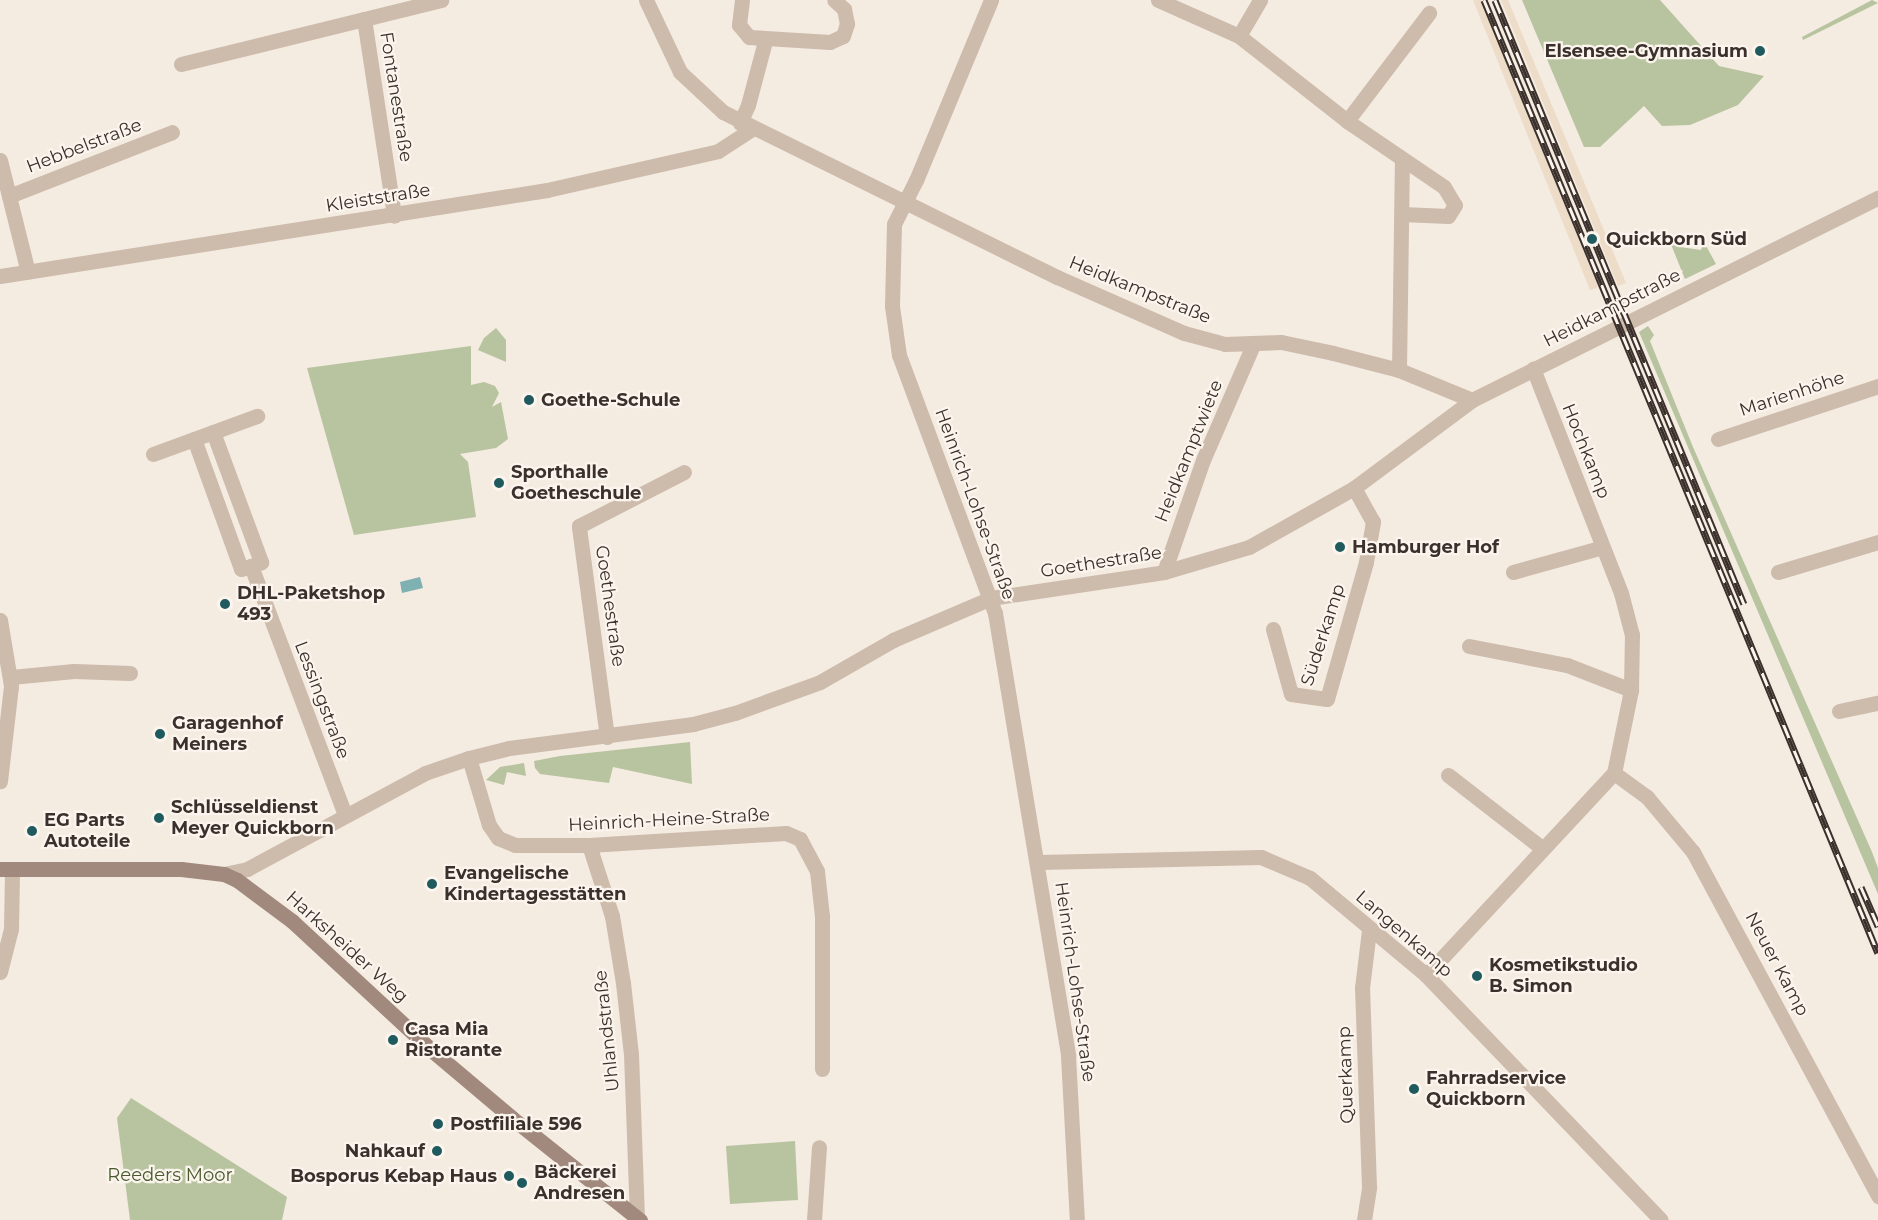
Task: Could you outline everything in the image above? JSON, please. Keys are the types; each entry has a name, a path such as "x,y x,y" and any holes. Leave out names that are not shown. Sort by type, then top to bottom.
{"main road":[{"name":"Harksheider Weg","path":"6,869 181,869 224,874 292,921 429,1048 638,1219"}],"street":[{"name":"Fontanestraße","path":"181,64 441,0"},
{"name":"Heidkampstraße","path":"646,0 680,72 708,100 746,126 1057,277 1184,333 1225,344 1253,345 1281,342 1399,370 1472,400 1878,198"},
{"path":"742,0 739,25 749,37 765,41 837,39 846,30 847,14 834,0"},
{"name":"Heinrich-Lohse-Straße","path":"991,0 916,180 894,224 892,306 899,355 991,598 1039,862 1068,1056 1077,1220"},
{"path":"1158,0 1239,36 1347,121 1402,161 1444,187 1455,205 1448,216 1402,214"},
{"path":"1239,36 1260,0"},
{"path":"1347,121 1429,13"},
{"name":"Fontanestraße","path":"364,19 394,216"},
{"path":"746,126 765,41"},
{"name":"Kleiststraße","path":"0,276 394,216 547,190 718,151 746,126"},
{"name":"Hebbelstraße","path":"9,196 172,132"},
{"path":"1399,370 1402,161"},
{"path":"0,163 28,272"},
{"name":"Heidkamptwiete","path":"1164,573 1203,459 1253,345"},
{"name":"Hochkamp","path":"1533,369 1603,548 1632,635 1631,690 1614,773"},
{"name":"Marienhöhe","path":"1718,439 1878,386"},
{"name":"Goethestraße","path":"224,874 247,869 425,773 469,758 509,748 693,724 814,685 894,640 991,598 1164,573 1249,547 1354,489 1472,400"},
{"path":"153,454 257,416"},
{"name":"Lessingstraße","path":"194,439 241,569 251,566 261,562 213,432"},
{"name":"Goethestraße","path":"607,737 579,526 684,472"},
{"name":"Süderkamp","path":"1273,629 1291,694 1327,699 1366,562 1372,522 1354,489"},
{"path":"1778,572 1878,543"},
{"path":"1513,572 1603,548"},
{"name":"Lessingstraße","path":"251,566 345,815"},
{"path":"0,620 11,677 0,781"},
{"path":"1469,646 1567,665 1631,690"},
{"path":"11,677 74,671 130,673"},
{"path":"1839,711 1878,703"},
{"name":"Heinrich-Heine-Straße","path":"469,758 489,825 498,838 514,845 589,845 786,833 800,839 817,871 822,916 822,1070"},
{"path":"1426,975 1614,773"},
{"name":"Neuer Kamp","path":"1614,773 1647,797 1693,852 1878,1196"},
{"path":"1448,775 1543,849"},
{"name":"Uhlandstraße","path":"589,845 612,916 623,982 631,1054 638,1219"},
{"name":"Langenkamp","path":"1039,862 1261,857 1310,878 1369,930 1426,975 1661,1220"},
{"path":"0,972 11,928 6,869"},
{"name":"Querkamp","path":"1364,1220 1368,1187 1362,988 1369,930"},
{"path":"814,1220 819,1147"}],"green space":[{"path":"1522,0 1660,0 1719,66 1764,76 1738,105 1690,125 1662,126 1644,106 1600,147 1584,147"},
{"path":"1872,0 1878,3 1803,40 1802,37"},
{"path":"1681,238 1680,247 1701,250 1704,242 1716,264 1685,279 1670,242"},
{"path":"1648,326 1654,335 1650,341 1693,447 1872,852 1878,868 1878,894 1639,332"},
{"path":"496,328 506,340 506,362 478,350 484,338"},
{"path":"471,346 471,385 484,382 495,386 499,393 492,407 501,402 508,439 496,448 460,454 468,462 476,517 354,535 307,368"},
{"path":"690,742 692,784 613,767 609,783 540,774 535,768 534,761 560,756"},
{"path":"524,763 526,776 507,772 504,785 486,780 500,767"},
{"name":"Reeders Moor","path":"131,1098 287,1197 282,1220 130,1220 117,1118"},
{"path":"795,1141 798,1200 730,1204 726,1146"}],"shaded area":[{"path":"1473,0 1481,0 1598,287 1594,289 1590,290"},
{"path":"1501,0 1508,0 1626,283 1618,286"}],"water":[{"path":"420,577 423,588 402,593 400,582"}],"railway":[{"path":"1484,0 1878,953"},
{"path":"1495,0 1744,604"},
{"path":"1861,887 1878,926"}],"place":[{"name":"Elsensee-Gymnasium","path":"1760,51"},
{"name":"Quickborn Süd","path":"1592,239"},
{"name":"Goethe-Schule","path":"529,400"},
{"name":"Sporthalle Goetheschule","path":"499,483"},
{"name":"Hamburger Hof","path":"1340,547"},
{"name":"DHL-Paketshop 493","path":"225,604"},
{"name":"Garagenhof Meiners","path":"160,734"},
{"name":"Schlüsseldienst Meyer Quickborn","path":"159,818"},
{"name":"EG Parts Autoteile","path":"32,831"},
{"name":"Evangelische Kindertagesstätten","path":"432,884"},
{"name":"Kosmetikstudio B. Simon","path":"1477,976"},
{"name":"Casa Mia Ristorante","path":"393,1040"},
{"name":"Fahrradservice Quickborn","path":"1414,1089"},
{"name":"Postfiliale 596","path":"438,1124"},
{"name":"Nahkauf","path":"437,1151"},
{"name":"Bosporus Kebap Haus","path":"509,1176"},
{"name":"Bäckerei Andresen","path":"522,1183"}]}
